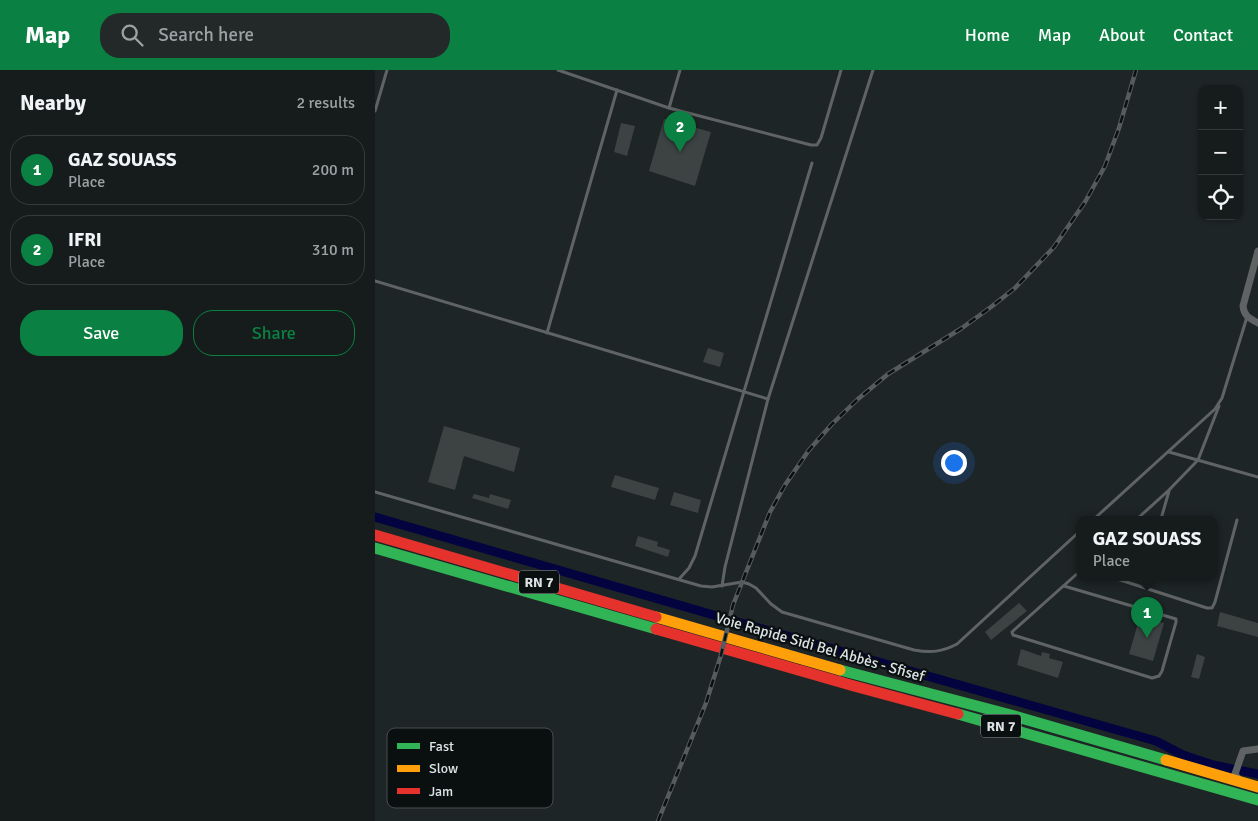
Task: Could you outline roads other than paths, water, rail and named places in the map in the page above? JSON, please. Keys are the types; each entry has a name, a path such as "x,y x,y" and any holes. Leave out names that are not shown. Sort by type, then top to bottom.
{"highway":[{"name":"Voie Rapide Sidi Bel Abbès - Sfisef","path":"375,535 826,666 1237,778 1258,787"},
{"name":"Voie Rapide Sidi Bel Abbès - Sfisef","path":"375,548 845,684 1073,746 1258,800"}],"street":[{"path":"1258,251 1243,306 1247,317 1258,322"},
{"path":"1237,778 1238,762 1243,751 1258,749"}],"lane":[{"path":"375,111 387,70"},
{"path":"558,70 669,108 811,145 817,145 821,138 841,70"},
{"path":"669,108 680,70"},
{"path":"722,586 725,567 768,399 873,70"},
{"path":"547,333 617,90"},
{"path":"679,578 689,568 695,556 812,163"},
{"path":"375,280 768,399"},
{"path":"1140,516 1198,460 1222,398 1247,317"},
{"path":"1097,516 1215,409 1222,398"},
{"path":"1169,452 1258,477"},
{"path":"1162,516 1169,490"},
{"path":"375,492 679,578 701,586 712,587 742,582 749,584 782,612 928,653 938,652 957,644 1076,535"},
{"path":"1125,581 1212,608 1237,520"},
{"path":"1064,586 1176,619 1162,672 1159,676 1152,678 1013,635 1012,632 1014,630 1076,575"},
{"path":"1143,586 1145,581"}],"waterway":[{"path":"375,517 717,616"},
{"path":"734,621 1156,741 1183,755 1213,765 1258,774"}],"railway":[{"path":"658,821 706,703 721,655 733,605 770,512 785,485 809,450 858,399 888,374 962,328 991,307 1015,288 1054,247 1085,202 1105,166 1119,128 1136,70"}],"place":[{"name":"IFRI","path":"680,152"},
{"name":"GAZ SOUASS","path":"1147,638"}]}
